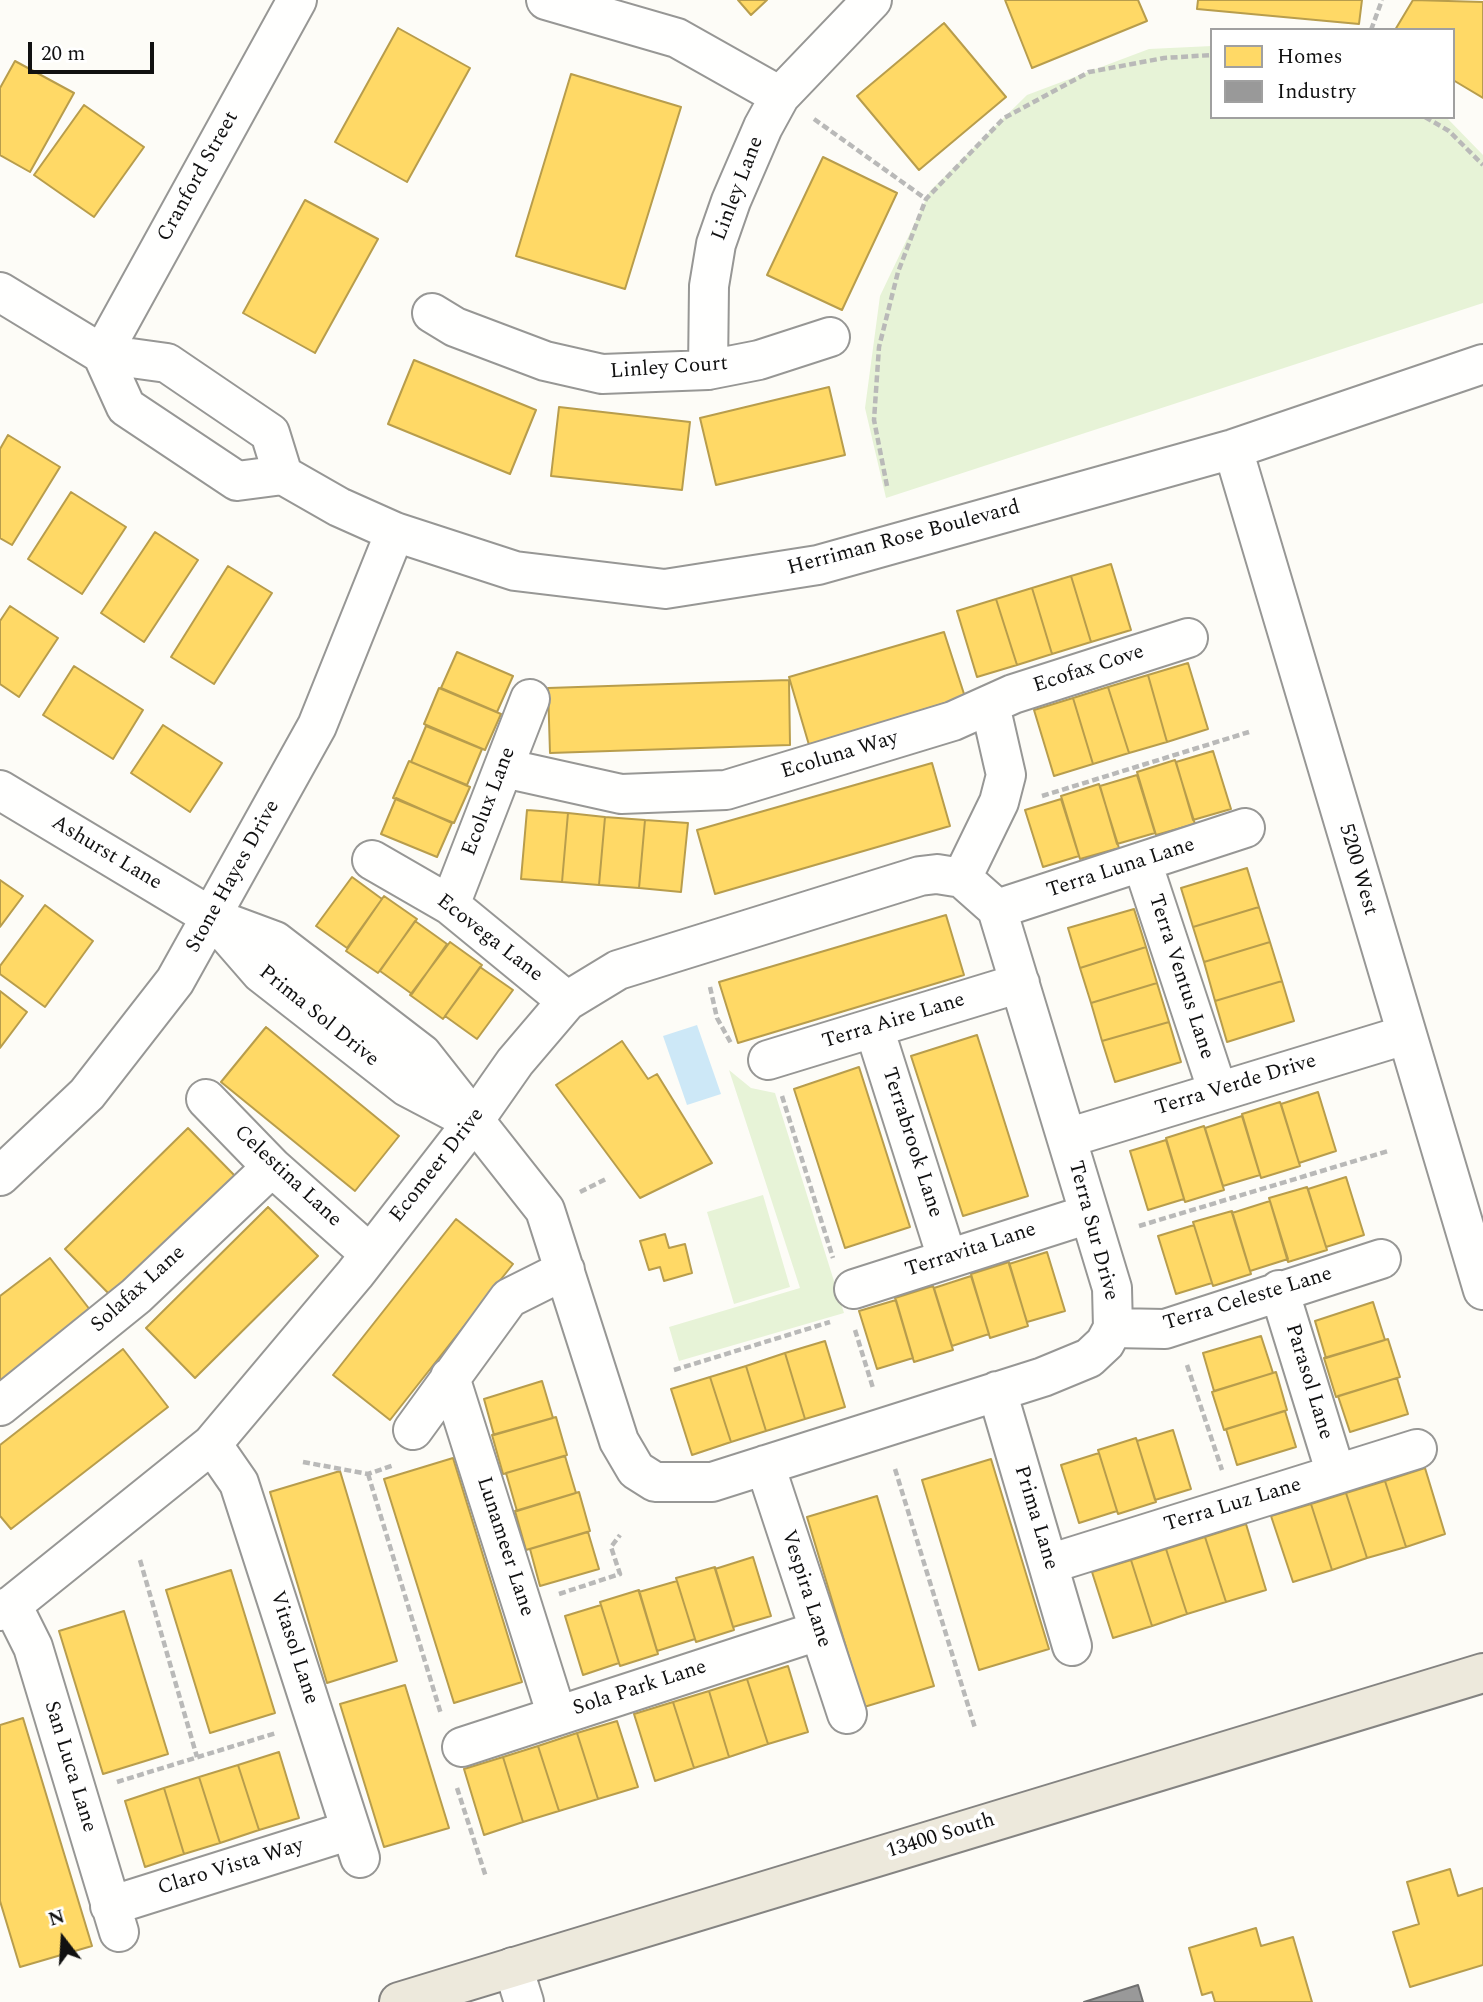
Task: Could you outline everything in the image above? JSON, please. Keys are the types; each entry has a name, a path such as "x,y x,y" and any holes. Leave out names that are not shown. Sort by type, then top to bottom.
{"main road":[{"name":"13400 South","path":"399,2002 518,1985 1483,1673"}],"street":[{"name":"Cranford Street","path":"102,354 297,0"},
{"path":"547,0 677,38 795,106"},
{"name":"Linley Lane","path":"708,370 709,286 716,244 731,201 763,127 795,106 872,0"},
{"path":"0,292 102,354 167,363 270,433 283,475 237,481 126,407 102,354"},
{"name":"Linley Court","path":"432,313 454,327 545,361 602,374 708,370 759,360 830,337"},
{"name":"Herriman Rose Boulevard","path":"283,475 339,507 395,532 515,571 665,589 818,565 1233,449 1483,364"},
{"name":"5200 West","path":"1233,449 1405,1035 1483,1290"},
{"name":"Stone Hayes Drive","path":"0,1176 87,1094 175,981 213,918 317,726 395,532"},
{"name":"Ecofax Cove","path":"990,705 1013,694 1188,638"},
{"name":"Ecolux Lane","path":"450,905 530,699"},
{"path":"990,705 1006,775 999,802 962,878 997,909"},
{"name":"Ecoluna Way","path":"504,768 621,793 726,790 953,721 990,705"},
{"name":"Ashurst Lane","path":"0,790 213,918"},
{"name":"Terra Luna Lane","path":"997,909 1245,828"},
{"name":"Ecovega Lane","path":"372,860 450,905 567,1001"},
{"name":"Terra Ventus Lane","path":"1142,862 1218,1092"},
{"name":"Ecomeer Drive","path":"6,1608 212,1444 370,1254 473,1122 515,1062 567,1001 618,971 920,876 937,874 962,878"},
{"name":"Terra Sur Drive","path":"655,1482 712,1482 997,1391 1089,1358 1105,1343 1113,1328 1112,1288 997,909"},
{"name":"Prima Sol Drive","path":"213,918 275,941 422,1054 545,1210 620,1441 636,1470 655,1482"},
{"name":"Terra Aire Lane","path":"761,1067 874,1028 1020,983"},
{"name":"Terrabrook Lane","path":"874,1028 947,1258"},
{"name":"Terra Verde Drive","path":"1067,1138 1405,1035"},
{"name":"Celestina Lane","path":"206,1099 272,1167 370,1254"},
{"name":"Solafax Lane","path":"0,1406 136,1296 272,1167"},
{"name":"Terravita Lane","path":"842,1290 1089,1214"},
{"name":"Terra Celeste Lane","path":"1113,1328 1165,1329 1381,1259"},
{"path":"410,1445 450,1377 509,1298 565,1270"},
{"name":"Parasol Lane","path":"1279,1290 1336,1474"},
{"name":"Lunameer Lane","path":"450,1377 558,1716"},
{"name":"Prima Lane","path":"997,1391 1072,1646"},
{"name":"Vitasol Lane","path":"212,1444 239,1483 356,1844"},
{"name":"Terra Luz Lane","path":"1049,1564 1417,1448"},
{"name":"Vespira Lane","path":"765,1465 847,1714"},
{"name":"San Luca Lane","path":"6,1608 33,1647 114,1919"},
{"name":"Sola Park Lane","path":"454,1751 818,1631"},
{"name":"Claro Vista Way","path":"114,1919 356,1844"}],"path":[{"path":"1372,28 1382,0"},
{"path":"887,486 874,420 879,347 898,272 926,199 1004,118 1089,72 1164,58 1210,55"},
{"path":"795,106 926,199"},
{"path":"1428,119 1449,131 1483,165"},
{"path":"1038,798 1249,732"},
{"path":"674,1370 842,1290 761,1067 717,1018 710,987"},
{"path":"1139,1226 1388,1151"},
{"path":"855,1329 876,1394"},
{"path":"1186,1362 1225,1480"},
{"path":"303,1462 368,1474 410,1445"},
{"path":"895,1469 975,1728"},
{"path":"368,1474 454,1751 486,1877"},
{"path":"548,1598 620,1574 611,1547 620,1535"},
{"path":"140,1560 197,1758"},
{"path":"115,1783 280,1731"}],"green space":[{"path":"1210,46 1210,119 1448,119 1483,155 1483,303 886,498 865,408 880,296 930,191 1027,95 1149,49"},
{"path":"729,1070 751,1088 775,1093 844,1313 679,1361 669,1327 800,1288"},
{"path":"763,1195 790,1287 734,1304 707,1212"}],"water":[{"path":"697,1025 721,1094 687,1105 663,1036"}],"building: Homes":[{"path":"738,0 767,0 751,15"},
{"path":"1005,0 1138,0 1147,21 1032,68"},
{"path":"1198,0 1362,0 1359,24 1197,9"},
{"path":"1413,0 1483,2 1483,98 1455,81 1455,28 1396,28"},
{"path":"944,23 1006,97 919,170 857,96"},
{"path":"398,28 470,68 407,182 335,142"},
{"path":"15,61 74,93 30,172 0,155 0,88"},
{"path":"571,74 681,107 625,289 516,256"},
{"path":"84,105 144,147 94,217 34,175"},
{"path":"823,157 897,193 842,310 767,275"},
{"path":"305,200 378,239 315,353 243,313"},
{"path":"414,360 536,410 510,474 388,424"},
{"path":"829,387 845,455 716,485 700,418"},
{"path":"559,407 690,422 682,490 551,476"},
{"path":"8,435 60,467 12,545 0,538 0,449"},
{"path":"71,492 126,527 82,594 28,559"},
{"path":"155,532 198,560 144,642 101,613"},
{"path":"1111,564 1131,630 1091,642 1071,576"},
{"path":"228,566 272,593 214,684 171,657"},
{"path":"1071,576 1091,642 1052,654 1032,588"},
{"path":"1032,588 1052,654 1017,665 996,599"},
{"path":"996,599 1017,665 977,677 957,611"},
{"path":"10,606 58,638 19,697 0,684 0,621"},
{"path":"944,632 965,697 809,745 789,677"},
{"path":"457,652 513,676 497,712 441,688"},
{"path":"1188,663 1208,729 1167,742 1148,675"},
{"path":"74,666 143,710 113,759 43,715"},
{"path":"1148,675 1167,742 1129,753 1108,687"},
{"path":"789,680 790,745 550,753 548,688"},
{"path":"1108,687 1129,753 1093,764 1073,698"},
{"path":"439,688 501,714 485,750 424,724"},
{"path":"1073,698 1093,764 1054,776 1034,710"},
{"path":"163,725 222,763 190,812 131,773"},
{"path":"426,726 482,749 467,785 411,762"},
{"path":"1213,751 1231,809 1193,820 1176,762"},
{"path":"1175,760 1195,824 1156,835 1137,772"},
{"path":"409,761 470,787 454,823 393,798"},
{"path":"932,763 950,826 715,894 697,830"},
{"path":"1137,775 1155,833 1117,844 1100,786"},
{"path":"1099,784 1119,848 1080,859 1061,796"},
{"path":"396,798 452,823 437,857 381,834"},
{"path":"1061,799 1079,856 1043,867 1025,810"},
{"path":"527,810 568,813 562,882 521,879"},
{"path":"568,813 605,817 599,885 562,882"},
{"path":"605,817 645,820 639,888 599,885"},
{"path":"645,820 688,823 681,892 639,888"},
{"path":"1247,868 1259,907 1193,927 1181,888"},
{"path":"352,877 382,899 347,948 316,926"},
{"path":"0,880 23,896 0,927"},
{"path":"384,896 417,919 378,973 346,951"},
{"path":"45,905 93,941 45,1007 0,974 0,966"},
{"path":"1259,907 1270,942 1204,962 1193,927"},
{"path":"1134,909 1146,947 1080,968 1068,928"},
{"path":"946,915 964,975 738,1043 719,982"},
{"path":"415,921 447,944 412,994 380,971"},
{"path":"450,942 482,965 443,1019 410,995"},
{"path":"1270,942 1282,981 1215,1001 1204,962"},
{"path":"1146,947 1157,983 1091,1003 1080,968"},
{"path":"480,967 513,990 477,1039 445,1016"},
{"path":"1282,981 1294,1021 1227,1042 1215,1001"},
{"path":"1157,983 1169,1022 1102,1041 1091,1003"},
{"path":"0,991 27,1012 0,1048"},
{"path":"1169,1022 1181,1062 1115,1082 1102,1041"},
{"path":"266,1027 399,1136 355,1191 221,1082"},
{"path":"977,1035 1028,1196 963,1216 911,1056"},
{"path":"622,1041 648,1079 657,1074 712,1163 640,1198 556,1085"},
{"path":"859,1067 910,1227 845,1248 794,1089"},
{"path":"1318,1092 1336,1151 1299,1163 1281,1104"},
{"path":"1280,1102 1300,1166 1261,1178 1242,1114"},
{"path":"1242,1116 1260,1175 1223,1186 1205,1128"},
{"path":"1204,1126 1224,1190 1185,1202 1166,1138"},
{"path":"188,1128 237,1178 114,1299 65,1249"},
{"path":"1166,1140 1184,1199 1148,1210 1130,1151"},
{"path":"1346,1177 1364,1235 1326,1247 1308,1189"},
{"path":"1307,1187 1327,1250 1288,1262 1269,1198"},
{"path":"1270,1201 1288,1259 1250,1271 1232,1213"},
{"path":"268,1207 318,1256 195,1378 146,1328"},
{"path":"1232,1211 1251,1274 1213,1286 1193,1222"},
{"path":"456,1219 513,1264 390,1420 333,1375"},
{"path":"1194,1225 1212,1283 1176,1294 1158,1236"},
{"path":"665,1234 669,1248 685,1244 692,1273 664,1281 660,1267 649,1270 640,1241"},
{"path":"1047,1252 1065,1311 1027,1322 1009,1264"},
{"path":"50,1258 94,1315 0,1388 0,1296"},
{"path":"1009,1262 1028,1326 990,1338 971,1274"},
{"path":"971,1276 989,1334 952,1346 934,1288"},
{"path":"933,1286 953,1350 914,1362 895,1298"},
{"path":"896,1300 913,1358 877,1369 859,1311"},
{"path":"1373,1302 1385,1340 1326,1358 1315,1321"},
{"path":"1261,1336 1273,1373 1214,1391 1203,1353"},
{"path":"1388,1339 1400,1377 1336,1397 1324,1358"},
{"path":"825,1341 845,1407 805,1419 785,1353"},
{"path":"123,1349 168,1407 11,1529 0,1516 0,1445"},
{"path":"785,1353 805,1419 766,1431 746,1366"},
{"path":"746,1366 766,1431 731,1442 710,1377"},
{"path":"1276,1372 1287,1410 1224,1430 1212,1392"},
{"path":"710,1377 731,1442 692,1455 671,1389"},
{"path":"1397,1378 1408,1414 1350,1432 1338,1396"},
{"path":"542,1381 553,1418 494,1435 484,1399"},
{"path":"1285,1411 1296,1447 1237,1465 1226,1429"},
{"path":"556,1417 567,1455 503,1474 492,1435"},
{"path":"1173,1430 1191,1489 1155,1500 1137,1441"},
{"path":"1136,1438 1156,1502 1118,1514 1098,1450"},
{"path":"1099,1453 1117,1511 1079,1523 1061,1465"},
{"path":"565,1456 576,1493 517,1511 506,1473"},
{"path":"453,1458 522,1682 454,1703 384,1479"},
{"path":"991,1459 1049,1649 979,1670 922,1480"},
{"path":"1425,1468 1445,1534 1406,1547 1385,1481"},
{"path":"340,1471 397,1661 327,1683 270,1492"},
{"path":"1385,1481 1406,1547 1367,1558 1346,1493"},
{"path":"579,1492 590,1531 526,1550 515,1511"},
{"path":"1346,1493 1367,1558 1332,1570 1311,1504"},
{"path":"877,1496 934,1686 864,1707 807,1517"},
{"path":"1311,1504 1332,1570 1293,1582 1271,1516"},
{"path":"1246,1524 1266,1590 1226,1602 1205,1537"},
{"path":"588,1532 599,1569 540,1586 530,1549"},
{"path":"1205,1537 1226,1602 1187,1614 1166,1549"},
{"path":"1166,1549 1187,1614 1152,1626 1131,1560"},
{"path":"753,1557 771,1616 733,1627 715,1569"},
{"path":"1131,1560 1152,1626 1113,1638 1092,1572"},
{"path":"715,1567 734,1630 696,1642 676,1578"},
{"path":"231,1570 275,1713 210,1733 166,1590"},
{"path":"677,1581 695,1639 657,1651 639,1592"},
{"path":"639,1590 658,1654 620,1666 600,1602"},
{"path":"601,1605 619,1663 583,1675 565,1616"},
{"path":"124,1611 168,1754 103,1774 59,1631"},
{"path":"788,1666 808,1732 768,1744 747,1679"},
{"path":"747,1679 768,1744 729,1757 709,1691"},
{"path":"405,1685 449,1828 384,1847 340,1704"},
{"path":"709,1691 729,1757 694,1768 673,1702"},
{"path":"673,1702 694,1768 655,1781 634,1714"},
{"path":"23,1718 92,1946 20,1967 0,1901 0,1725"},
{"path":"617,1721 638,1787 598,1799 577,1733"},
{"path":"577,1733 598,1799 559,1811 538,1746"},
{"path":"538,1746 559,1811 523,1822 503,1757"},
{"path":"279,1752 299,1818 259,1830 238,1765"},
{"path":"503,1757 523,1822 484,1835 464,1769"},
{"path":"238,1765 259,1830 220,1843 199,1777"},
{"path":"199,1777 220,1843 184,1854 164,1788"},
{"path":"164,1788 184,1854 145,1867 125,1801"},
{"path":"1450,1869 1458,1896 1483,1888 1483,1965 1410,1987 1393,1932 1419,1924 1407,1882"},
{"path":"1256,1928 1261,1946 1293,1937 1312,2002 1215,2002 1212,1992 1202,1995 1189,1948"}],"building: Industry":[{"path":"1138,1985 1143,2002 1084,2002"}]}
